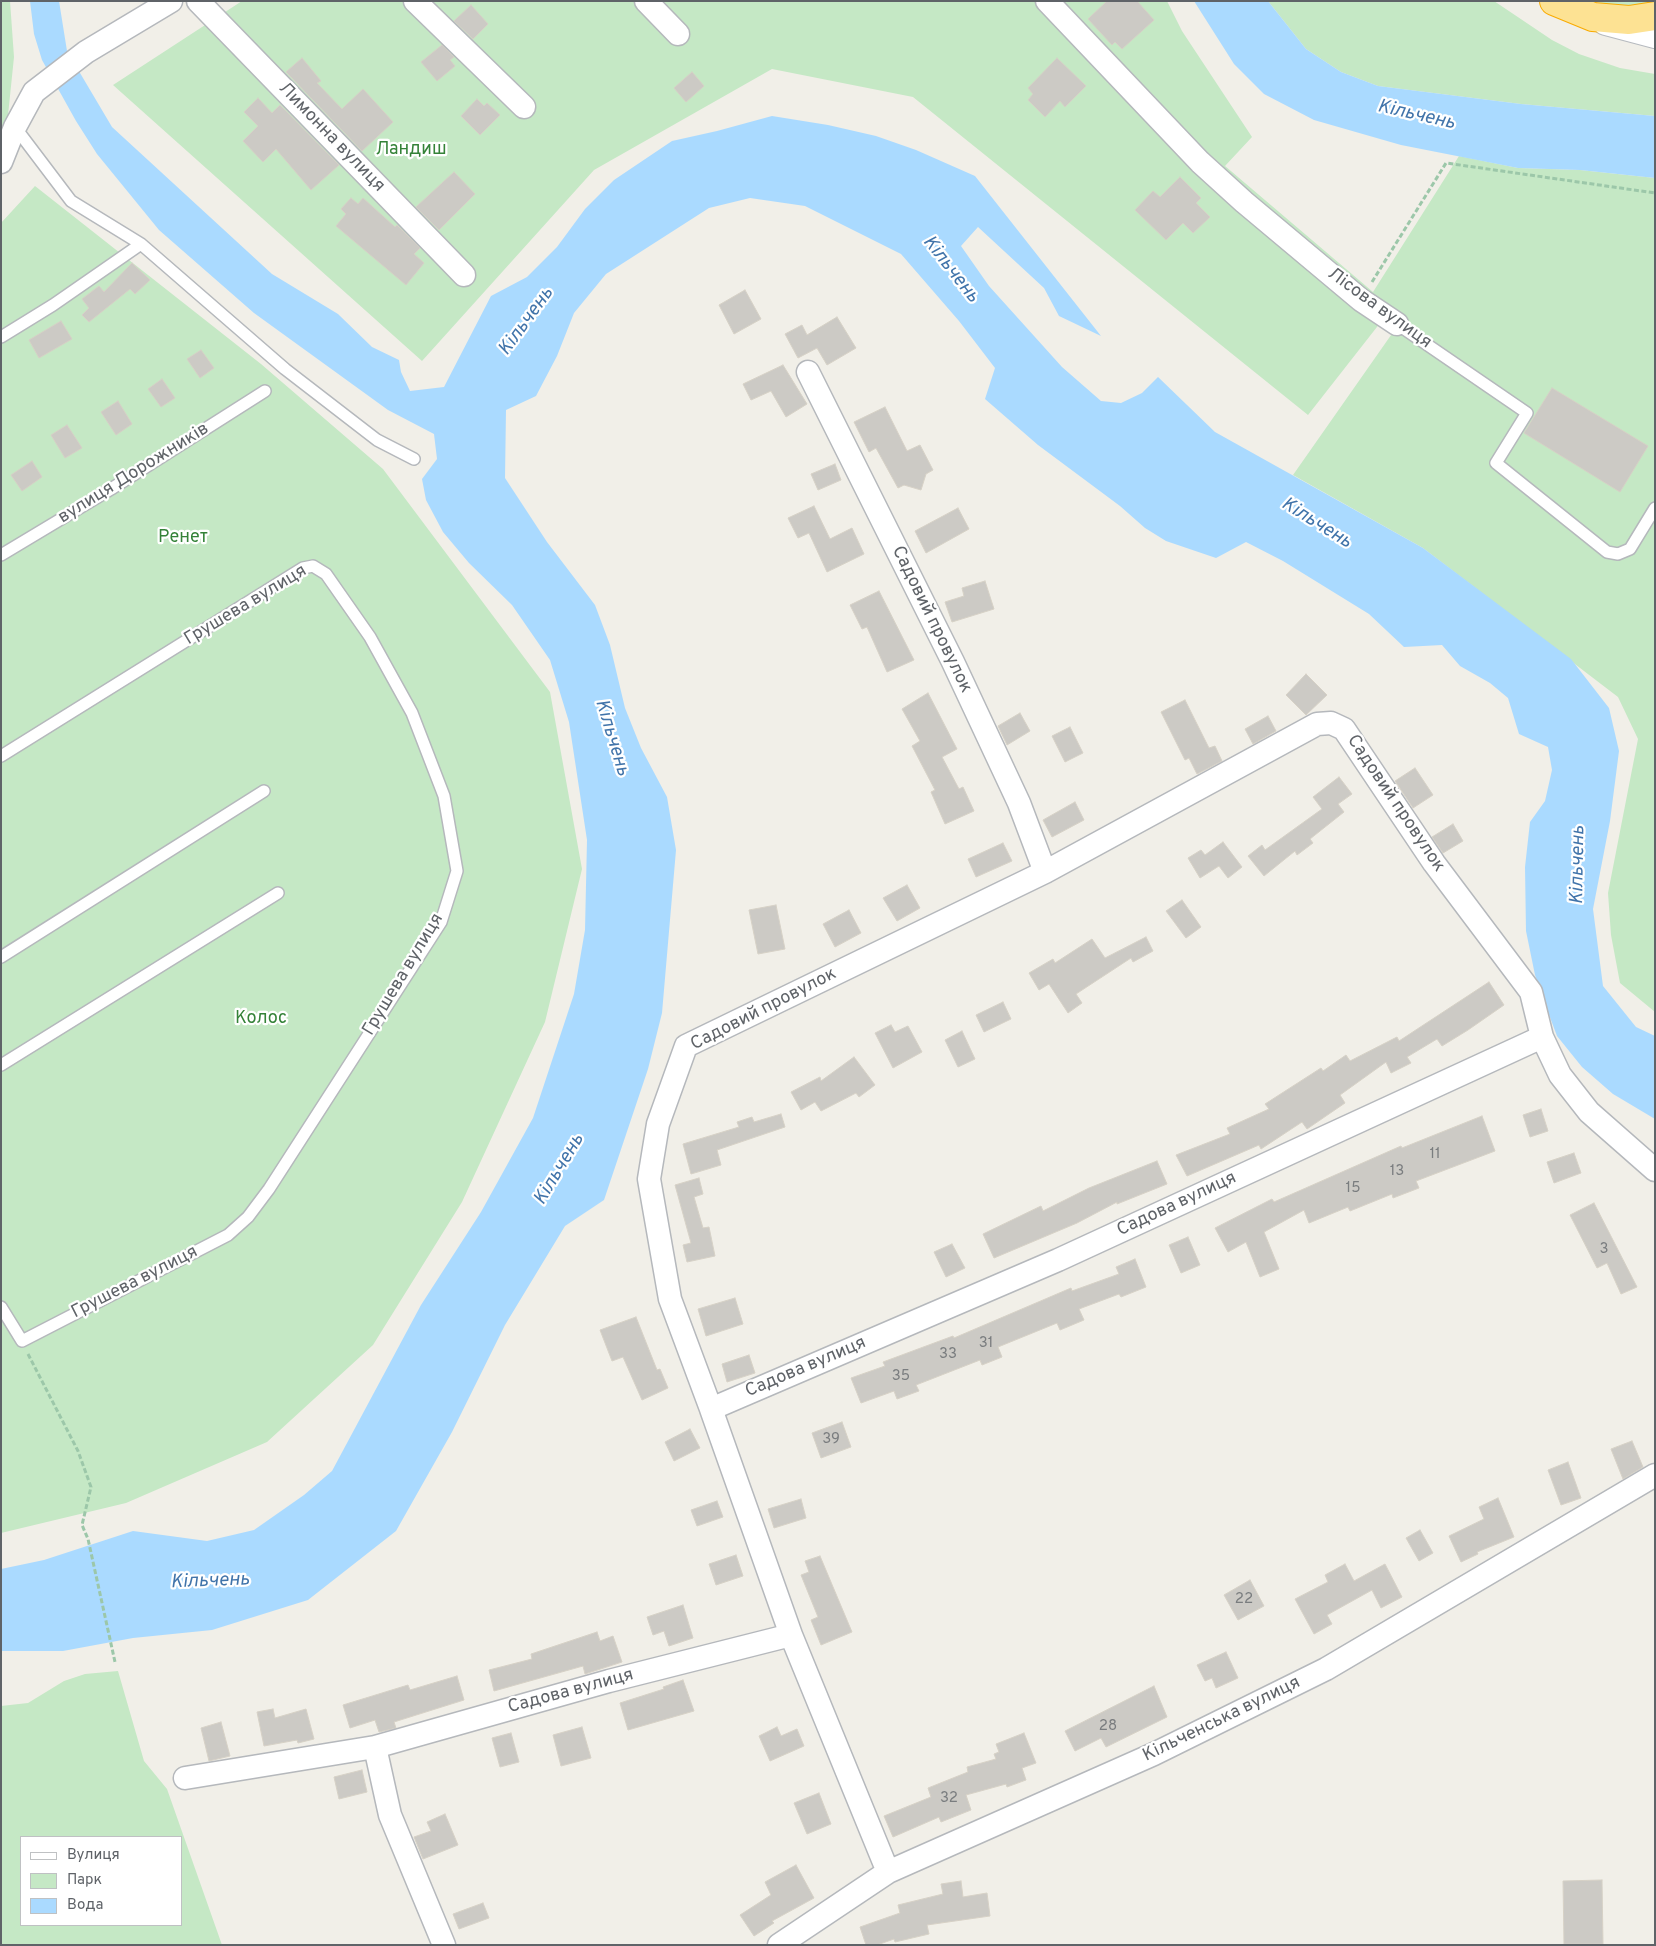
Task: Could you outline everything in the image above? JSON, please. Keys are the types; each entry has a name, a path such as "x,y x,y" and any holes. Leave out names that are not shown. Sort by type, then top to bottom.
{"highway":[{"path":"1554,1 1593,17 1629,20 1655,16"}],"street":[{"path":"1,162 8,122 34,92 86,52 171,1"},
{"name":"Лимонна вулиця","path":"198,1 464,275"},
{"path":"415,1 524,107"},
{"path":"646,1 678,34"},
{"name":"Лісова вулиця","path":"1047,1 1200,162 1244,202 1361,300 1397,324"},
{"path":"1593,17 1628,29 1655,34"},
{"name":"Садовий провулок","path":"808,372 957,671 1019,803 1045,872"},
{"name":"Садовий провулок","path":"711,1409 670,1299 649,1179 658,1124 686,1046 1045,872 1316,724 1331,723 1344,729 1434,863 1531,992 1542,1037"},
{"path":"1542,1037 1560,1075 1589,1112 1655,1170"},
{"name":"Садова вулиця","path":"711,1409 1058,1260 1542,1037"},
{"path":"711,1409 791,1635 888,1872"},
{"name":"Кільченська вулиця","path":"779,1945 888,1872 1154,1754 1326,1669 1655,1475"},
{"name":"Садова вулиця","path":"184,1778 375,1747 609,1681 791,1635"},
{"path":"375,1747 390,1815 444,1945"}],"lane":[{"path":"8,122 72,201 141,244 285,368 377,440 414,459"},
{"path":"1,337 53,305 141,244"},
{"name":"Лісова вулиця","path":"1397,324 1527,412 1496,463 1606,552 1618,554 1630,549 1655,508"},
{"name":"вулиця Дорожників","path":"1,555 111,489 265,391"},
{"name":"Грушева вулиця","path":"1,756 302,568 313,566 326,574 364,629 412,713 444,796 457,871 441,922 269,1189 248,1217 228,1235 22,1341"},
{"path":"1,957 264,791"},
{"path":"1,1066 278,893"},
{"path":"1,1307 22,1341"}],"path":[{"path":"1361,300 1446,163 1655,193"},
{"path":"22,1341 78,1451 91,1487 82,1525 88,1539 115,1662"}],"green space":[{"path":"1,1 10,1 14,57 4,154 1,158"},
{"name":"Ландиш","path":"242,1 1167,1 1182,31 1252,137 1225,166 1373,292 1459,156 1518,168 1580,170 1655,178 1655,1012 1620,983 1611,935 1608,893 1638,739 1618,697 1423,548 1293,475 1396,328 1384,318 1308,415 913,97 772,69 594,170 422,361 113,85"},
{"path":"1268,1 1494,1 1552,40 1579,54 1620,68 1655,74 1655,116 1521,104 1378,86 1341,72 1306,49"},
{"path":"1589,1 1655,1 1655,6 1639,9"},
{"name":"Колос","path":"35,186 261,364 383,469 550,692 582,869 545,1022 462,1202 373,1345 267,1442 126,1503 1,1533 1,223"},
{"path":"118,1671 144,1761 167,1789 222,1945 1,1945 1,1706 28,1703 64,1681 85,1674"}],"water":[{"name":"Кільчень","path":"30,1 59,1 67,51 112,127 272,274 338,314 372,347 399,360 401,372 410,391 444,387 491,296 527,277 557,247 585,209 614,180 672,141 772,116 828,125 876,136 916,150 975,176 1101,336 1059,316 1044,288 978,227 961,246 989,286 1062,367 1101,401 1121,403 1142,393 1158,377 1215,432 1423,548 1571,659 1609,708 1619,751 1610,821 1593,909 1603,986 1636,1027 1655,1036 1655,1119 1613,1094 1582,1067 1557,1036 1545,1004 1535,975 1526,931 1525,867 1530,822 1545,801 1552,770 1548,747 1519,734 1508,698 1490,683 1460,666 1442,645 1404,647 1369,614 1283,561 1246,542 1216,558 1166,541 1145,528 1120,506 1038,445 985,399 995,368 959,321 901,254 805,206 750,198 709,208 606,274 574,313 557,356 536,396 506,410 505,478 547,542 595,605 610,645 625,708 641,748 667,797 676,850 662,1013 648,1069 604,1200 565,1226 505,1325 452,1432 396,1531 308,1600 212,1630 133,1638 63,1651 1,1651 1,1569 44,1560 133,1531 207,1541 254,1530 304,1495 332,1471 421,1305 481,1212 533,1118 574,994 585,930 587,840 569,722 550,660 512,605 469,563 443,532 426,500 422,479 437,459 434,434 388,410 254,313 159,230 97,154 76,121 42,60 34,34"},
{"name":"Кільчень","path":"1194,1 1268,1 1306,49 1341,72 1378,86 1521,104 1655,116 1655,178 1580,170 1518,168 1401,145 1314,120 1264,94 1234,64"}],"building":[{"path":"1107,1 1137,1 1154,20 1122,49 1115,42 1112,45 1088,19"},
{"path":"471,5 488,24 473,39 454,21"},
{"path":"442,45 454,57 450,60 455,66 437,81 421,62"},
{"path":"302,58 321,81 317,83 342,109 363,89 393,122 362,151 286,72"},
{"path":"1057,58 1086,86 1065,107 1060,101 1045,117 1028,100 1033,94 1028,88"},
{"path":"692,72 704,86 686,102 674,88"},
{"path":"258,98 272,113 280,105 339,165 311,190 276,149 263,162 243,141 258,126 244,112"},
{"path":"477,99 484,106 487,103 500,115 480,135 461,116"},
{"path":"454,172 475,194 439,230 416,207"},
{"path":"1180,177 1201,198 1196,203 1210,217 1193,233 1183,223 1166,240 1135,210 1153,191 1160,197"},
{"path":"351,198 358,204 363,198 395,227 397,225 420,248 414,254 424,263 406,285 336,226 346,214 341,209"},
{"path":"132,263 150,280 135,294 130,289 89,322 82,315 89,308 82,299 99,286 104,292"},
{"path":"745,290 761,319 734,334 719,305"},
{"path":"837,317 856,348 827,365 817,348 798,358 785,334 802,325 807,335"},
{"path":"61,321 72,339 39,358 29,340"},
{"path":"201,350 214,368 200,378 187,359"},
{"path":"783,365 807,404 786,417 771,391 751,400 743,384"},
{"path":"162,379 175,398 161,407 148,389"},
{"path":"1552,388 1648,446 1620,492 1524,433"},
{"path":"118,401 132,424 116,435 101,412"},
{"path":"885,407 907,451 920,445 933,470 926,474 921,490 904,485 898,488 876,448 869,452 854,422"},
{"path":"67,425 82,448 65,458 51,435"},
{"path":"32,461 42,477 22,491 11,475"},
{"path":"835,464 841,480 818,490 811,474"},
{"path":"814,506 830,539 852,528 864,554 827,572 809,533 798,538 788,518"},
{"path":"958,508 969,529 926,553 915,531"},
{"path":"985,581 994,609 952,622 945,602 964,596 962,588"},
{"path":"879,591 914,660 887,672 867,627 862,629 850,605"},
{"path":"1306,674 1327,695 1306,715 1286,695"},
{"path":"928,693 957,749 942,757 959,789 963,787 974,811 945,824 931,792 935,790 912,746 920,741 902,709"},
{"path":"1185,700 1209,748 1215,746 1222,761 1197,774 1189,758 1185,760 1161,712"},
{"path":"1020,713 1030,731 1007,745 998,726"},
{"path":"1268,716 1276,731 1253,744 1245,729"},
{"path":"1070,727 1083,753 1065,762 1052,736"},
{"path":"1415,768 1433,795 1413,808 1395,781"},
{"path":"1339,777 1352,794 1338,804 1344,812 1310,839 1313,843 1297,855 1295,851 1264,876 1248,856 1262,845 1265,850 1322,809 1313,797"},
{"path":"1075,802 1084,820 1052,837 1043,820"},
{"path":"1453,824 1463,841 1443,853 1432,837"},
{"path":"1223,842 1242,867 1228,878 1219,866 1200,878 1188,858 1201,850 1205,855"},
{"path":"1003,843 1012,861 976,877 968,859"},
{"path":"907,885 920,908 897,921 883,898"},
{"path":"1182,900 1201,927 1186,938 1166,911"},
{"path":"776,905 785,949 758,954 749,910"},
{"path":"849,910 861,933 835,947 823,924"},
{"path":"1146,937 1153,951 1133,962 1131,958 1076,994 1082,1003 1068,1013 1049,984 1039,990 1029,973 1053,959 1055,963 1092,939 1105,958"},
{"path":"1489,982 1504,1005 1468,1030 1442,1046 1437,1039 1407,1057 1411,1063 1391,1073 1386,1062 1340,1095 1345,1103 1307,1129 1302,1122 1261,1149 1259,1145 1187,1176 1176,1155 1230,1134 1227,1128 1269,1109 1265,1104 1321,1068 1323,1071 1346,1055 1350,1061 1397,1037 1399,1041"},
{"path":"1003,1002 1011,1019 984,1032 976,1015"},
{"path":"891,1025 895,1032 908,1026 922,1052 893,1068 875,1033"},
{"path":"962,1031 975,1059 958,1067 945,1040"},
{"path":"854,1057 875,1085 859,1097 856,1093 821,1111 815,1102 801,1110 791,1092 820,1077 821,1081"},
{"path":"1541,1109 1548,1131 1530,1137 1523,1115"},
{"path":"781,1114 785,1127 717,1150 721,1165 691,1174 683,1144 739,1127 737,1122 752,1117 754,1122"},
{"path":"1482,1116 1495,1151 1416,1181 1419,1188 1393,1198 1392,1194 1350,1211 1348,1207 1309,1223 1304,1210 1264,1232 1279,1269 1260,1277 1246,1242 1228,1252 1215,1228 1272,1199 1274,1202 1401,1146 1402,1148"},
{"path":"1574,1153 1581,1173 1554,1183 1547,1162"},
{"path":"1157,1161 1167,1184 1117,1204 1117,1202 1077,1223 994,1258 983,1234 1041,1206 1043,1211 1089,1188"},
{"path":"699,1178 703,1194 694,1197 703,1228 709,1227 715,1256 687,1262 683,1245 691,1243 675,1185"},
{"path":"1594,1203 1637,1287 1621,1294 1607,1263 1597,1268 1570,1215"},
{"path":"1188,1237 1200,1265 1181,1273 1169,1245"},
{"path":"952,1244 965,1268 946,1277 934,1252"},
{"path":"1135,1259 1146,1287 1121,1297 1119,1294 1079,1309 1084,1320 1060,1330 1057,1323 998,1347 1002,1357 982,1365 980,1360 916,1385 919,1391 897,1399 894,1391 861,1403 851,1378 885,1366 883,1362 953,1336 954,1338 1071,1288 1072,1291 1119,1274 1116,1267"},
{"path":"735,1298 743,1324 706,1336 698,1309"},
{"path":"636,1317 657,1370 660,1369 668,1388 642,1400 623,1357 612,1361 600,1330"},
{"path":"749,1355 755,1373 727,1382 722,1364"},
{"path":"842,1422 851,1447 821,1458 812,1433"},
{"path":"690,1429 700,1448 674,1461 665,1442"},
{"path":"1632,1441 1643,1467 1623,1479 1611,1449"},
{"path":"1568,1462 1581,1498 1561,1505 1548,1470"},
{"path":"1498,1498 1514,1537 1477,1552 1478,1554 1461,1562 1449,1536 1484,1519 1479,1507"},
{"path":"801,1499 806,1518 774,1528 768,1509"},
{"path":"717,1501 723,1517 697,1526 691,1510"},
{"path":"1420,1530 1433,1553 1419,1561 1406,1538"},
{"path":"736,1555 743,1576 716,1585 709,1564"},
{"path":"820,1556 852,1632 821,1645 811,1620 818,1617 801,1575 809,1572 805,1561"},
{"path":"1345,1564 1354,1581 1385,1564 1402,1597 1381,1608 1372,1590 1327,1615 1332,1624 1314,1634 1295,1599 1328,1582 1325,1575"},
{"path":"1250,1580 1264,1606 1238,1620 1224,1595"},
{"path":"683,1605 693,1638 669,1646 664,1631 653,1635 647,1617"},
{"path":"597,1632 600,1641 613,1636 622,1662 585,1674 583,1666 494,1691 489,1670 532,1659 531,1654"},
{"path":"1226,1652 1238,1678 1216,1688 1212,1678 1205,1681 1197,1665"},
{"path":"457,1676 464,1700 394,1722 396,1728 379,1732 375,1720 350,1728 343,1705 408,1685 410,1690"},
{"path":"683,1680 694,1711 628,1730 620,1703 664,1689 663,1687"},
{"path":"1154,1686 1167,1717 1106,1747 1101,1738 1075,1751 1065,1731"},
{"path":"273,1709 275,1718 306,1709 314,1739 298,1743 297,1740 264,1746 257,1712"},
{"path":"221,1722 230,1756 209,1761 201,1728"},
{"path":"582,1727 591,1758 561,1766 553,1735"},
{"path":"777,1727 781,1736 797,1729 804,1746 770,1761 759,1736"},
{"path":"511,1733 519,1762 500,1767 492,1738"},
{"path":"1024,1733 1036,1763 1022,1768 1026,1780 1007,1787 1006,1784 966,1795 971,1810 941,1822 939,1817 893,1837 884,1816 931,1797 928,1788 968,1772 967,1767 996,1759 994,1754 999,1752 996,1744"},
{"path":"362,1770 367,1792 339,1799 334,1777"},
{"path":"819,1793 831,1824 807,1834 794,1803"},
{"path":"445,1814 458,1845 423,1859 414,1837 431,1831 427,1822"},
{"path":"796,1865 814,1898 772,1921 774,1923 754,1936 740,1915 771,1895 765,1882"},
{"path":"1602,1880 1603,1944 1564,1944 1563,1881"},
{"path":"961,1881 963,1897 987,1893 990,1916 927,1925 929,1934 895,1942 894,1939 877,1945 866,1945 860,1927 900,1913 898,1905 943,1894 941,1884"},
{"path":"483,1903 489,1918 459,1929 453,1914"}],"park label":[{"name":"Ренет","path":"183,538"}]}
